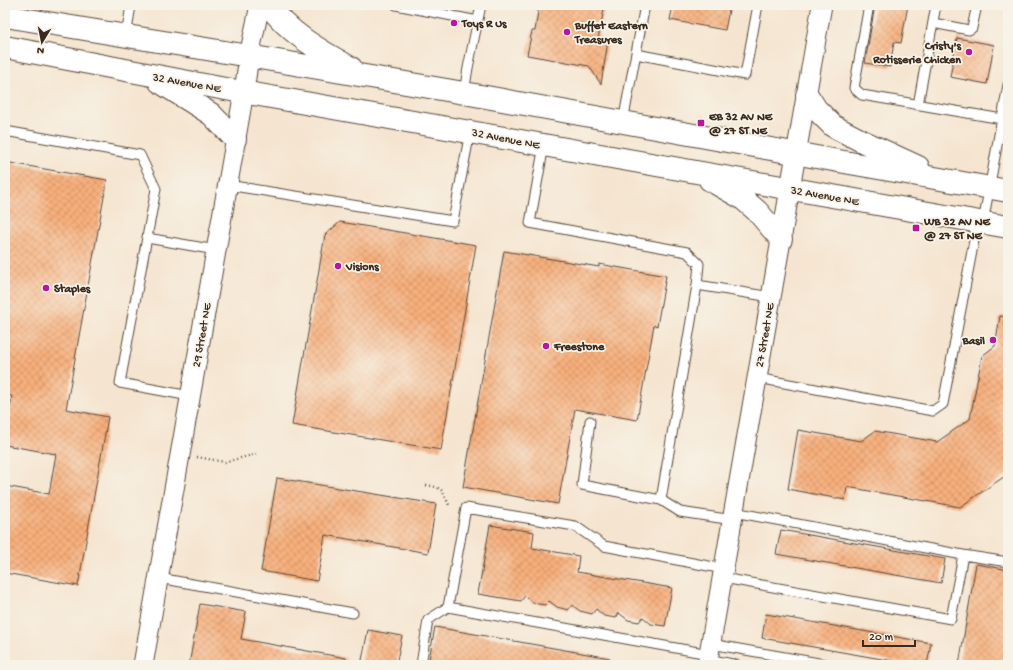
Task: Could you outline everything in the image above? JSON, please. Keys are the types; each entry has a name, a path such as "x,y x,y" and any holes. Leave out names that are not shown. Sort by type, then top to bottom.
{"main road":[{"path":"269,5 275,14 288,27 310,44 362,75"},
{"path":"5,16 362,75 999,189"},
{"name":"32 Avenue NE","path":"5,47 148,75 1008,227"},
{"path":"148,75 207,111 235,139"},
{"path":"806,95 816,109 833,126 864,142 949,180"},
{"path":"697,172 742,198 757,211 781,239"}],"street":[{"name":"29 Street NE","path":"143,665 244,92 249,56 260,5"},
{"name":"27 Street NE","path":"709,656 822,5"}],"lane":[{"path":"126,37 131,5"},
{"path":"396,5 478,21"},
{"path":"464,93 481,5"},
{"path":"624,122 645,5"},
{"path":"636,54 745,75 758,5"},
{"path":"869,5 854,88 862,95 1005,120"},
{"path":"918,105 936,5"},
{"path":"933,24 969,30 972,28 976,5"},
{"path":"757,378 933,411 943,404 976,230 983,222 999,189 1008,85"},
{"path":"5,131 140,155 156,189 120,383 190,396"},
{"path":"227,185 453,221 470,131"},
{"path":"544,145 530,223 687,252 699,264 697,285 661,500"},
{"path":"147,238 216,250"},
{"path":"697,285 771,297"},
{"path":"590,421 582,485 661,500 680,512 733,516 1008,562"},
{"path":"421,665 428,620 448,606 466,508 575,526 604,546 724,573 951,619 963,555"},
{"path":"159,578 353,613"},
{"path":"448,606 709,656 830,665"},
{"path":"709,656 737,665"}],"path":[{"path":"180,454 225,462 256,454"},
{"path":"426,485 437,486 444,492 450,507"}],"building":[{"path":"539,5 581,5 604,9 598,39 608,41 601,84 589,66 527,55 532,31 535,31"},
{"path":"673,5 730,5 725,30 670,20"},
{"path":"875,5 908,5 901,43 894,42 890,67 865,63"},
{"path":"957,38 994,45 987,84 950,77"},
{"path":"5,162 107,180 66,409 108,417 78,586 5,573 5,486 49,494 56,454 5,445 5,436 12,396 5,395"},
{"path":"340,222 476,245 441,450 292,425 325,235"},
{"path":"504,251 599,267 599,264 666,276 657,326 654,325 637,420 575,409 558,504 463,487"},
{"path":"1000,316 1008,317 1008,474 960,507 847,487 845,500 788,489 798,430 861,441 875,431 937,442 970,419 982,356 995,346"},
{"path":"277,478 436,504 428,553 325,535 317,581 261,571"},
{"path":"490,525 534,532 532,548 579,556 577,572 672,588 665,626 651,624 643,617 639,622 628,620 619,613 616,618 604,616 596,609 592,614 580,611 572,605 568,610 557,607 549,601 545,605 533,603 525,596 521,601 478,594"},
{"path":"781,530 945,559 941,583 776,554"},
{"path":"976,564 1004,569 1008,573 1007,665 959,665"},
{"path":"200,604 246,612 241,639 346,658 345,665 189,665"},
{"path":"766,614 931,643 927,665 916,665 762,638"},
{"path":"435,627 610,658 609,665 428,665"},
{"path":"368,630 402,636 396,665 361,665"}],"place":[{"name":"Toys R Us","path":"454,23"},
{"name":"Buffet Eastern Treasures","path":"567,32"},
{"name":"Cristy's Rotisserie Chicken","path":"969,52"},
{"name":"EB 32 AV NE @ 27 ST NE","path":"701,123"},
{"name":"WB 32 AV NE @ 27 ST NE","path":"916,228"},
{"name":"Visions","path":"338,266"},
{"name":"Staples","path":"46,288"},
{"name":"Basil","path":"993,340"},
{"name":"Freestone","path":"546,346"}]}
